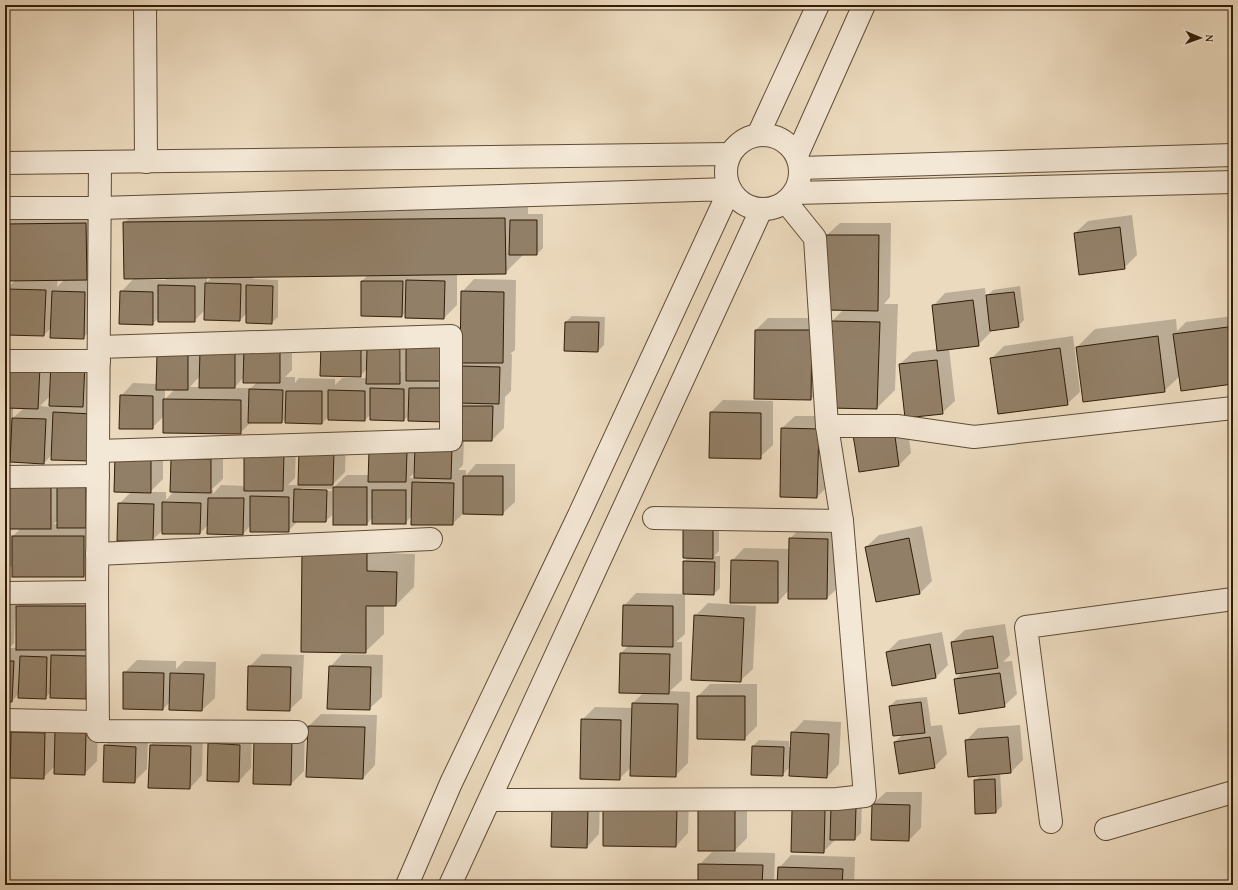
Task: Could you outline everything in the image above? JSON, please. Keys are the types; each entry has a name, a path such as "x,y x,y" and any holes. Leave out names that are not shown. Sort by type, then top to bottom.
{"street":[{"path":"145,5 146,162"},
{"path":"758,135 818,5"},
{"path":"798,162 864,5"},
{"path":"790,198 799,181 798,162 790,146 780,139 769,135 758,135 747,138 737,145 730,154 726,165 726,177 730,190 738,200 748,207 761,210 774,208 790,198 1233,182"},
{"path":"5,163 730,154"},
{"path":"798,162 1233,155"},
{"path":"100,162 97,554 98,731 297,732"},
{"path":"5,208 100,208 730,190"},
{"path":"407,885 451,783 579,515 730,190"},
{"path":"490,800 837,799 865,796 842,521 827,426 815,238 790,198"},
{"path":"450,885 761,210"},
{"path":"5,360 450,336 451,440 98,451"},
{"path":"827,426 897,426 974,437 1233,408"},
{"path":"5,477 98,476"},
{"path":"654,518 842,521"},
{"path":"97,554 431,539"},
{"path":"5,593 97,592"},
{"path":"1051,822 1026,627 1233,600"},
{"path":"5,720 98,722"},
{"path":"1106,829 1233,792"}],"building":[{"path":"505,218 506,274 124,279 123,222"},
{"path":"510,220 537,220 537,255 509,255"},
{"path":"86,223 87,280 5,281 5,224"},
{"path":"1120,227 1125,269 1079,275 1074,233"},
{"path":"826,235 879,235 878,311 825,310"},
{"path":"406,280 445,281 444,319 405,318"},
{"path":"361,281 403,281 402,317 361,316"},
{"path":"205,283 241,284 240,321 204,320"},
{"path":"158,285 195,286 195,322 158,322"},
{"path":"246,285 273,286 272,324 246,323"},
{"path":"6,289 46,290 44,336 5,335"},
{"path":"52,291 85,292 84,339 50,338"},
{"path":"120,291 153,292 153,325 119,324"},
{"path":"461,291 504,292 503,363 460,363"},
{"path":"1014,292 1019,327 990,331 986,295"},
{"path":"973,300 979,346 937,351 932,305"},
{"path":"831,321 880,322 877,409 829,408"},
{"path":"565,322 599,322 598,352 564,351"},
{"path":"1228,327 1233,367 1233,384 1181,391 1173,334"},
{"path":"755,330 812,330 811,400 754,399"},
{"path":"1158,336 1165,392 1083,402 1076,347"},
{"path":"321,344 361,345 361,377 320,376"},
{"path":"406,345 447,346 446,381 406,381"},
{"path":"244,348 280,349 280,383 243,383"},
{"path":"1060,348 1068,405 998,414 990,358"},
{"path":"367,349 400,349 400,384 366,384"},
{"path":"200,350 235,351 235,388 199,388"},
{"path":"157,354 188,354 188,390 156,390"},
{"path":"937,360 943,414 905,418 899,364"},
{"path":"51,363 85,364 83,407 49,406"},
{"path":"7,365 40,367 38,409 5,408"},
{"path":"460,366 500,367 499,404 459,403"},
{"path":"370,388 404,389 404,421 370,420"},
{"path":"409,388 446,388 445,422 408,421"},
{"path":"249,389 283,390 282,423 248,423"},
{"path":"328,390 365,391 365,421 328,420"},
{"path":"286,391 322,391 322,424 285,423"},
{"path":"120,395 153,396 153,429 119,429"},
{"path":"163,399 241,400 241,434 163,433"},
{"path":"459,406 493,406 492,441 458,441"},
{"path":"53,412 92,414 90,461 51,460"},
{"path":"710,412 761,413 761,459 709,458"},
{"path":"12,418 46,419 44,464 10,462"},
{"path":"781,428 819,429 817,498 780,497"},
{"path":"894,429 899,466 859,472 853,435"},
{"path":"415,446 452,447 451,479 414,478"},
{"path":"299,450 334,451 333,485 298,485"},
{"path":"369,450 407,451 406,482 368,482"},
{"path":"244,453 284,453 283,491 244,491"},
{"path":"115,456 151,457 151,493 114,492"},
{"path":"171,459 211,459 211,493 170,492"},
{"path":"463,476 503,476 503,515 463,514"},
{"path":"412,482 454,483 453,525 411,525"},
{"path":"57,483 86,483 86,528 57,528"},
{"path":"7,486 51,486 51,529 7,529"},
{"path":"333,487 367,487 367,525 333,525"},
{"path":"294,489 327,490 326,522 293,522"},
{"path":"372,490 406,490 406,524 372,524"},
{"path":"250,496 289,497 289,532 250,532"},
{"path":"208,498 244,498 243,535 207,534"},
{"path":"162,502 201,503 200,534 162,534"},
{"path":"118,503 154,504 153,541 117,541"},
{"path":"683,526 713,527 713,559 683,558"},
{"path":"12,536 84,536 84,577 12,577"},
{"path":"789,538 828,539 827,599 788,599"},
{"path":"909,538 920,594 876,602 865,547"},
{"path":"302,549 367,550 367,571 397,572 396,606 366,606 366,653 301,652"},
{"path":"731,560 778,561 778,603 730,603"},
{"path":"683,561 715,562 714,595 683,594"},
{"path":"623,605 673,606 673,647 622,646"},
{"path":"16,606 86,606 86,650 16,650"},
{"path":"694,615 744,618 741,682 691,680"},
{"path":"993,636 998,668 956,674 951,642"},
{"path":"930,644 936,678 892,686 886,652"},
{"path":"620,653 670,654 669,694 619,693"},
{"path":"51,655 87,656 86,699 50,698"},
{"path":"20,656 47,657 46,699 18,698"},
{"path":"5,661 14,661 12,702 5,702"},
{"path":"248,666 291,667 290,711 247,710"},
{"path":"329,666 371,667 370,710 327,709"},
{"path":"123,672 164,673 163,710 123,709"},
{"path":"170,673 204,674 202,711 169,710"},
{"path":"1000,673 1005,707 959,714 954,679"},
{"path":"697,696 745,696 745,740 697,739"},
{"path":"921,702 925,733 893,736 889,706"},
{"path":"632,703 678,704 676,777 630,776"},
{"path":"581,719 621,720 620,780 580,779"},
{"path":"308,726 365,727 363,779 306,777"},
{"path":"11,732 45,733 44,779 10,778"},
{"path":"55,732 86,733 85,775 54,774"},
{"path":"791,732 829,734 827,778 789,776"},
{"path":"930,737 935,768 899,774 894,742"},
{"path":"1008,737 1011,773 968,777 965,740"},
{"path":"254,738 292,739 291,785 253,784"},
{"path":"208,743 240,745 239,782 207,781"},
{"path":"104,745 136,747 135,783 103,782"},
{"path":"150,745 191,746 190,789 148,788"},
{"path":"752,746 784,747 783,776 751,775"},
{"path":"995,779 996,813 975,814 974,780"},
{"path":"872,804 910,805 909,841 871,840"},
{"path":"603,806 677,807 676,847 603,846"},
{"path":"698,806 735,806 735,851 698,851"},
{"path":"552,807 588,808 587,848 551,847"},
{"path":"831,807 856,807 855,840 830,840"},
{"path":"792,809 825,810 824,853 791,852"},
{"path":"698,864 763,865 762,885 698,885"},
{"path":"778,867 843,869 842,885 777,885"}]}
